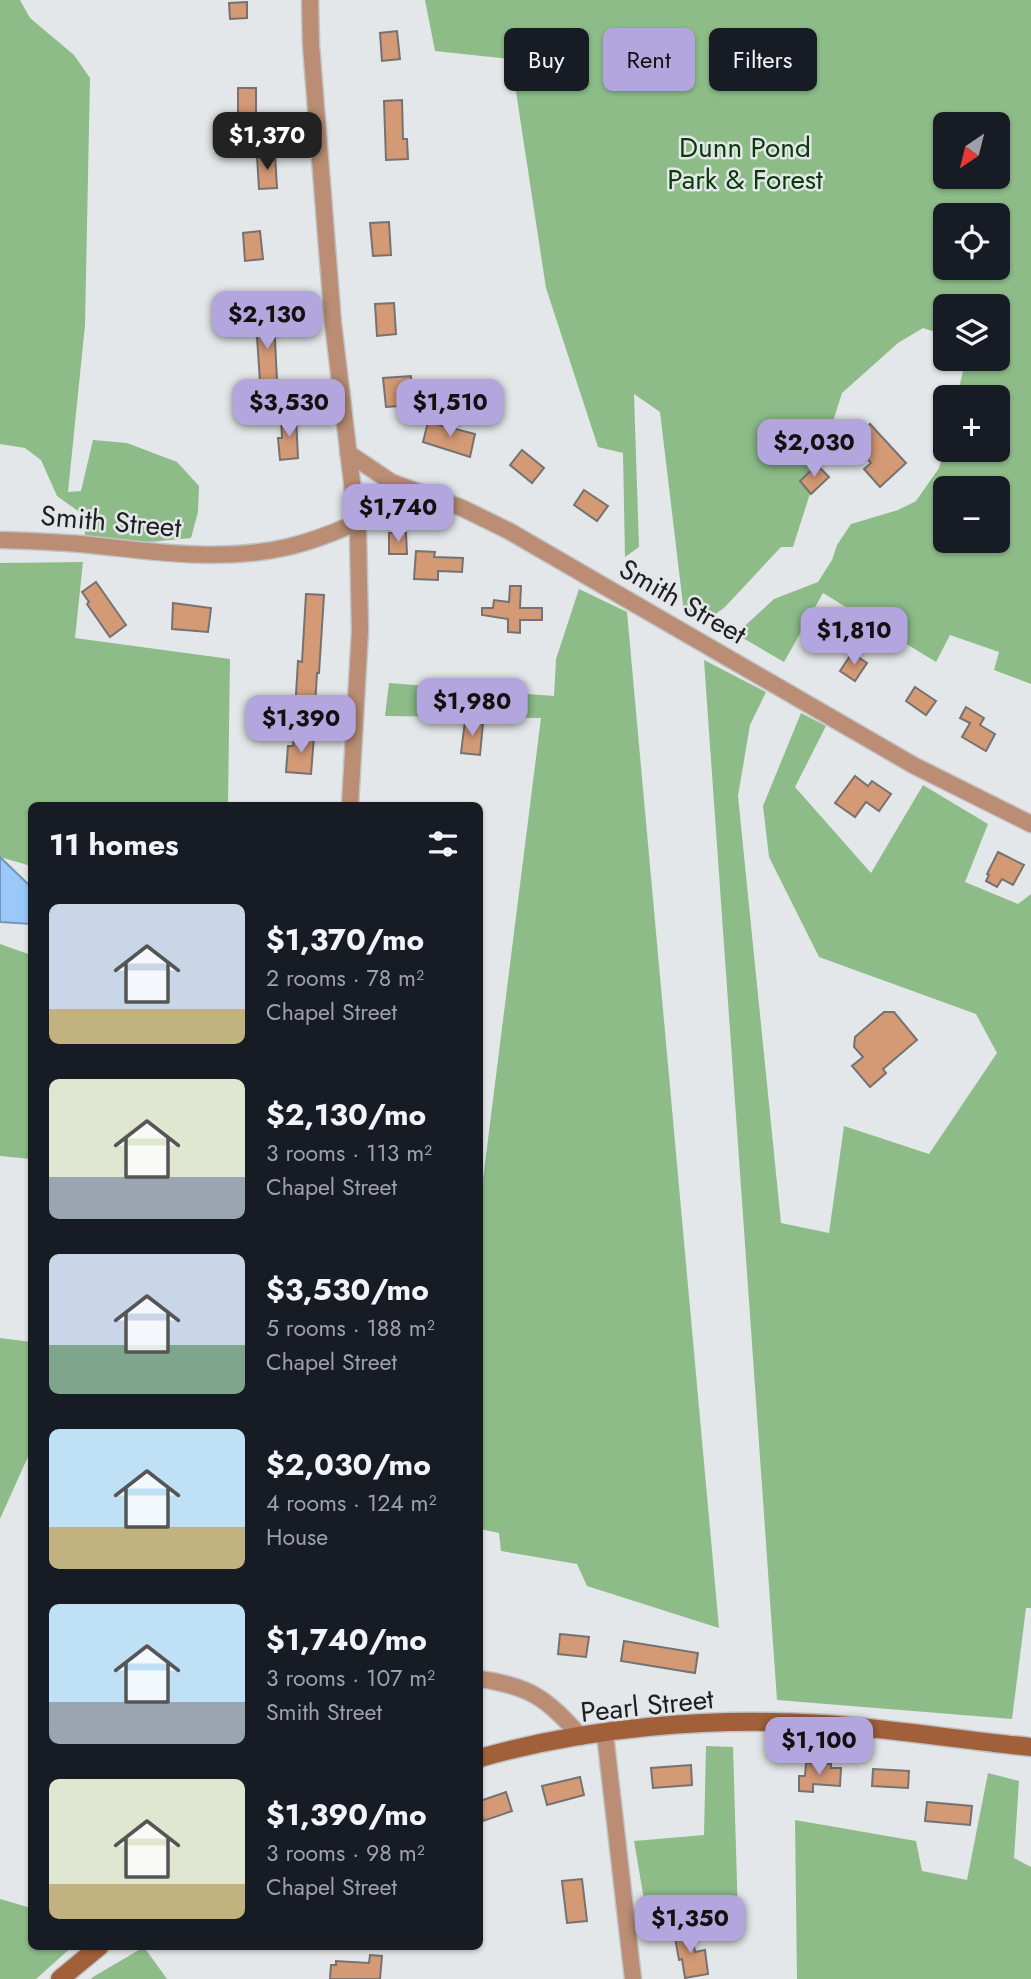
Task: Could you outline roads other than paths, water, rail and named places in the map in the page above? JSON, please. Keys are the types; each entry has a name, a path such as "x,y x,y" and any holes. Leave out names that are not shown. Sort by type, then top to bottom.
{"main road":[{"name":"Pearl Street","path":"483,1757 581,1737 704,1723 783,1723 874,1728 1031,1747"},
{"path":"60,1979 95,1950"}],"street":[{"path":"310,0 329,278 356,523 360,640 350,802"},
{"name":"Smith Street","path":"348,453 380,476 462,508 509,531 913,765 1031,824"},
{"name":"Smith Street","path":"0,540 210,555 288,547 356,523 416,492"},
{"path":"483,1680 526,1689 553,1707 581,1737"},
{"path":"605,1734 633,1979"}],"water":[{"path":"0,857 28,884 28,924 0,922"}],"park label":[{"name":"Dunn Pond Park & Forest","path":"745,163"}]}
